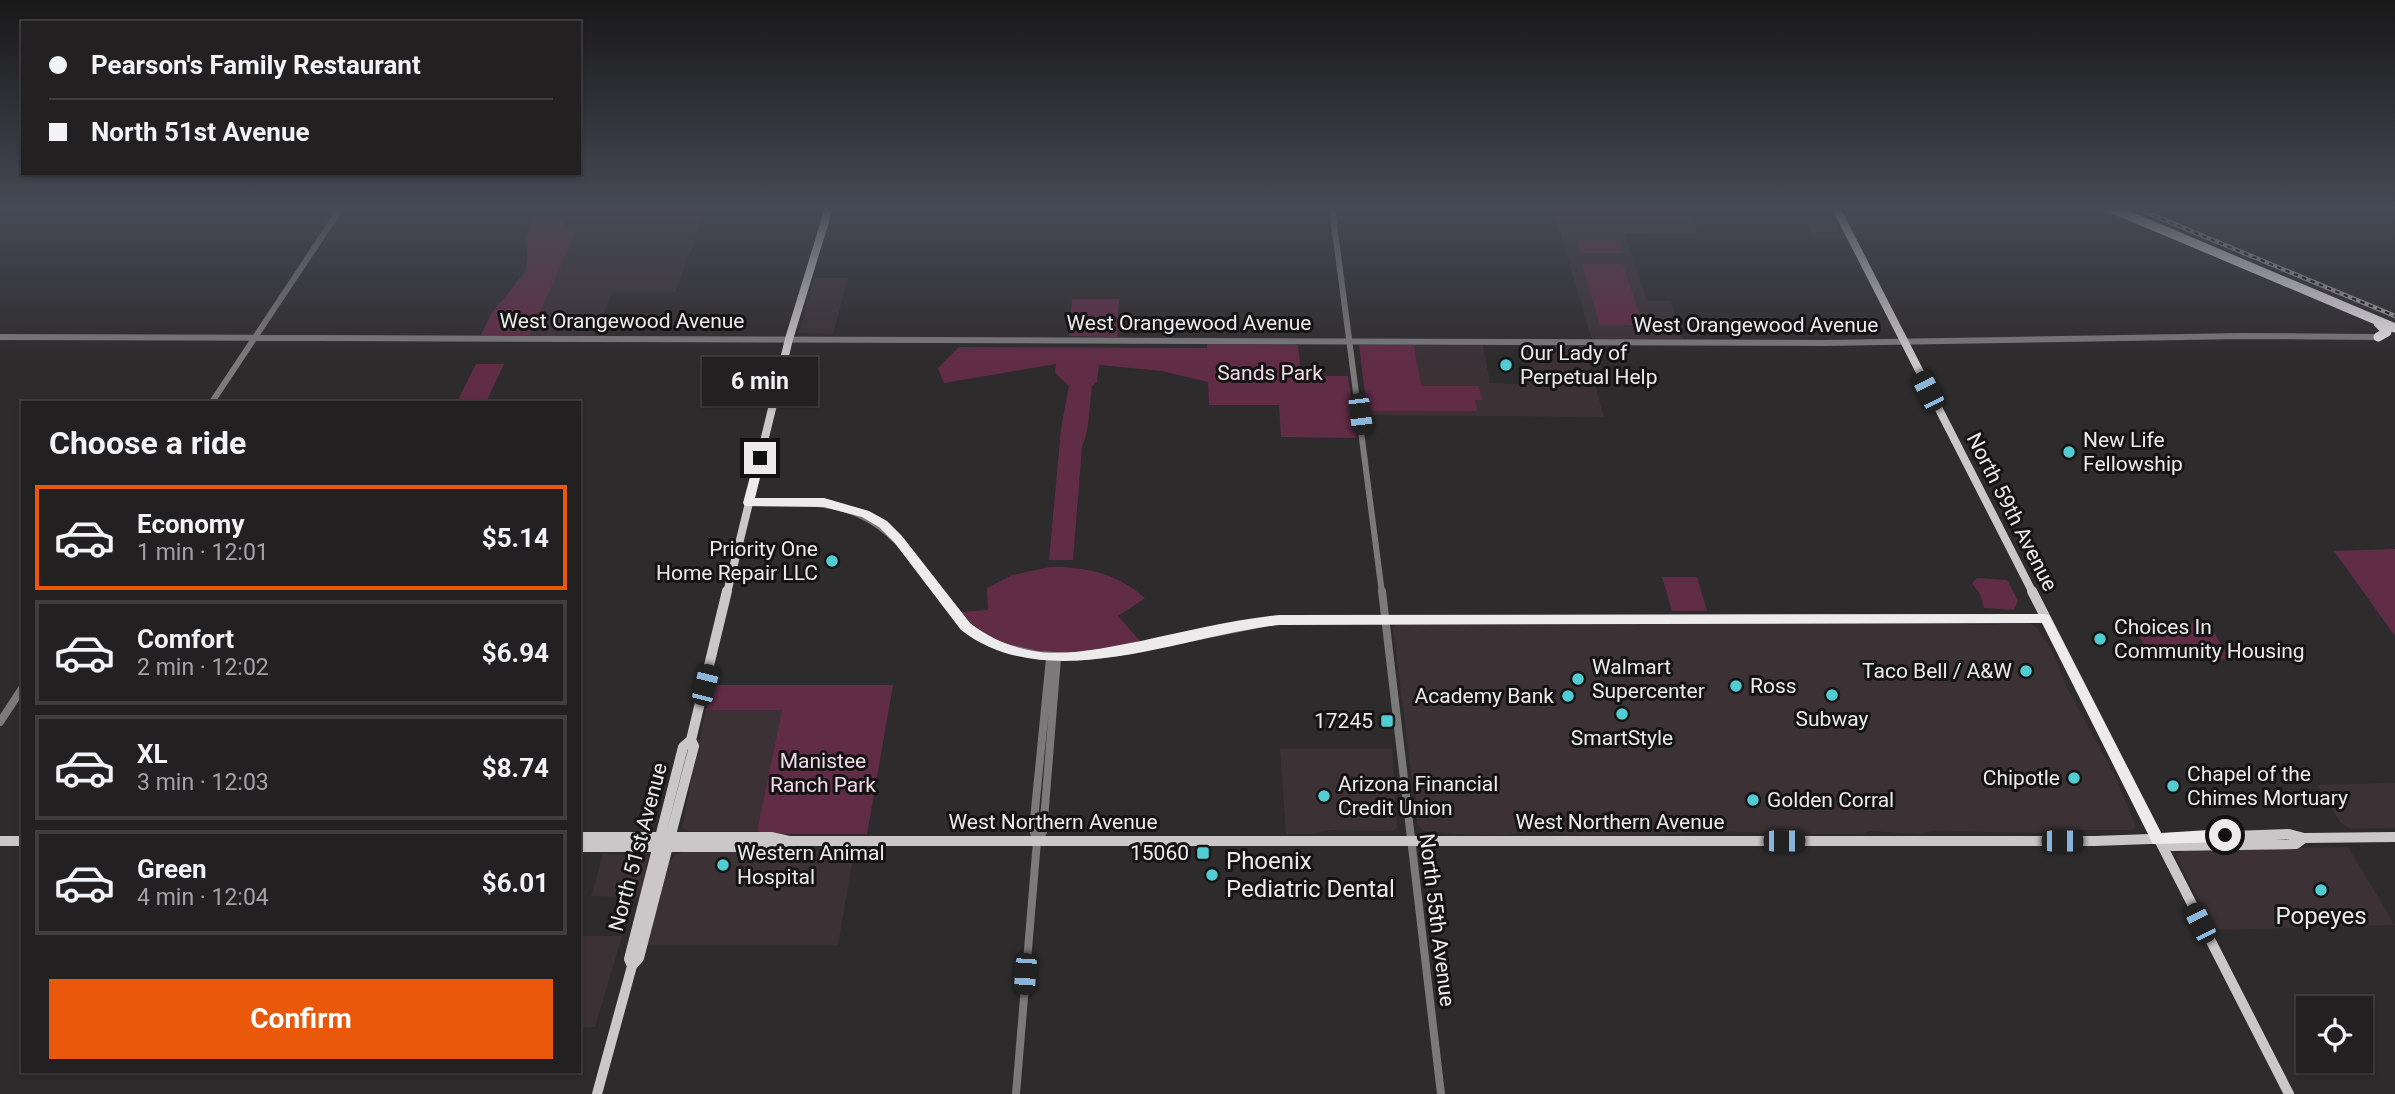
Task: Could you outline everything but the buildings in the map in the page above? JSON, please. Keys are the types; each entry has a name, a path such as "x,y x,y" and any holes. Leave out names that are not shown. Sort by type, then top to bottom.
{"highway":[{"path":"2233,259 2395,325"},
{"path":"2243,259 2395,325"},
{"path":"2307,290 2318,298 2382,326 2387,334 2378,337"},
{"path":"2378,337 2395,338"}],"main road":[{"name":"North 51st Avenue","path":"597,1094 632,966 629,959 665,842 683,747 691,740 789,339 813,259"},
{"name":"North 59th Avenue","path":"1862,259 2289,1094"},
{"name":"West Northern Avenue","path":"581,837 769,847 789,841 2158,840 2173,846 2296,844 2304,838 2395,837"},
{"path":"0,841 21,841"},
{"name":"West Northern Avenue","path":"581,847 665,842"}],"street":[{"path":"213,401 307,259"},
{"name":"North 55th Avenue","path":"1339,259 1441,1094"},
{"name":"West Orangewood Avenue","path":"0,337 1350,342 1903,342 2270,336 2378,337"},
{"path":"749,503 824,503 865,514 883,524 898,539 965,627 980,638 1000,647 1021,654 1054,658 1095,655 1267,621 2045,618"},
{"path":"1016,1094 1037,841 1033,830 1054,658"},
{"path":"0,722 21,690"}],"shaded area":[{"path":"554,259 688,259 675,292 613,292 594,336 530,335"},
{"path":"1568,259 1633,259 1647,301 1671,301 1684,339 1596,340 1591,337"},
{"path":"814,278 848,278 833,334 799,333"},
{"path":"1359,345 1483,345 1490,383 1529,385 1526,370 1532,361 1528,345 1584,346 1604,417 1368,415"},
{"path":"1396,623 2030,623 2037,628 2052,651 2067,688 2116,778 2136,827 2131,830 2064,830 2042,833 1931,831 1921,834 1868,831 1863,834 1793,834 1712,831 1583,835 1534,831 1507,835 1423,831 1417,824 1415,788 1393,628"},
{"path":"706,710 782,710 757,831 689,831 682,828"},
{"path":"1280,749 1392,749 1397,828 1392,831 1331,830 1312,834 1286,834"},
{"path":"2395,783 2395,828 2350,829 2340,822 2317,785"},
{"path":"2348,847 2395,925 2214,930 2176,856 2183,851"},
{"path":"687,851 854,851 838,945 647,945 669,863 675,855"},
{"path":"603,854 648,856 640,897 591,896"},
{"path":"581,936 622,936 595,1027 581,1027"}],"green space":[{"path":"527,259 564,259 530,335 481,335 491,314 525,272"},
{"path":"1582,264 1623,264 1643,325 1600,325"},
{"path":"1072,299 1119,299 1117,337 1069,336"},
{"name":"Sands Park","path":"1207,344 1298,345 1301,376 1348,376 1357,438 1281,437 1279,405 1209,405 1208,382 1162,371 1099,365 1097,382 1092,386 1088,425 1082,447 1073,560 1049,560 1061,429 1069,386 1055,373 1056,364 944,383 938,368 959,347 1207,348"},
{"path":"1359,345 1414,345 1421,386 1479,386 1482,400 1475,400 1477,411 1367,411"},
{"path":"476,364 504,364 486,401 458,401"},
{"path":"2395,549 2395,636 2334,551"},
{"path":"1050,567 1101,573 1124,583 1145,598 1118,616 1141,642 1069,653 1021,649 999,642 979,630 961,612 988,610 987,588 1012,575"},
{"path":"1662,577 1697,577 1707,611 1672,611"},
{"path":"1977,578 2007,580 2018,601 2014,610 1984,608 1980,594 1972,583"},
{"path":"2208,622 2230,659 2156,660 2150,656 2132,623"},
{"name":"Manistee Ranch Park","path":"712,685 893,685 867,834 766,834 757,831 782,710 706,710"}],"railway":[{"path":"2258,259 2395,316"}],"place":[{"name":"Our Lady of Perpetual Help","path":"1506,365"},
{"name":"New Life Fellowship","path":"2069,452"},
{"name":"Priority One Home Repair LLC","path":"832,561"},
{"name":"Choices In Community Housing","path":"2100,639"},
{"name":"Taco Bell / A&W","path":"2026,671"},
{"name":"Walmart Supercenter","path":"1578,679"},
{"name":"Ross","path":"1736,686"},
{"name":"Subway","path":"1832,695"},
{"name":"Academy Bank","path":"1568,696"},
{"name":"SmartStyle","path":"1622,714"},
{"name":"17245","path":"1387,721"},
{"name":"Chipotle","path":"2074,778"},
{"name":"Chapel of the Chimes Mortuary","path":"2173,786"},
{"name":"Arizona Financial Credit Union","path":"1324,796"},
{"name":"Golden Corral","path":"1753,800"},
{"name":"15060","path":"1203,853"},
{"name":"Western Animal Hospital","path":"723,865"},
{"name":"Phoenix Pediatric Dental","path":"1212,875"},
{"name":"Popeyes","path":"2321,890"}],"route":[{"path":"760,458 749,503 824,503 865,514 883,524 898,539 965,627 980,638 1000,647 1036,657 1095,655 1251,623 1279,620 2045,618 2158,840 2168,837 2225,835"}]}
